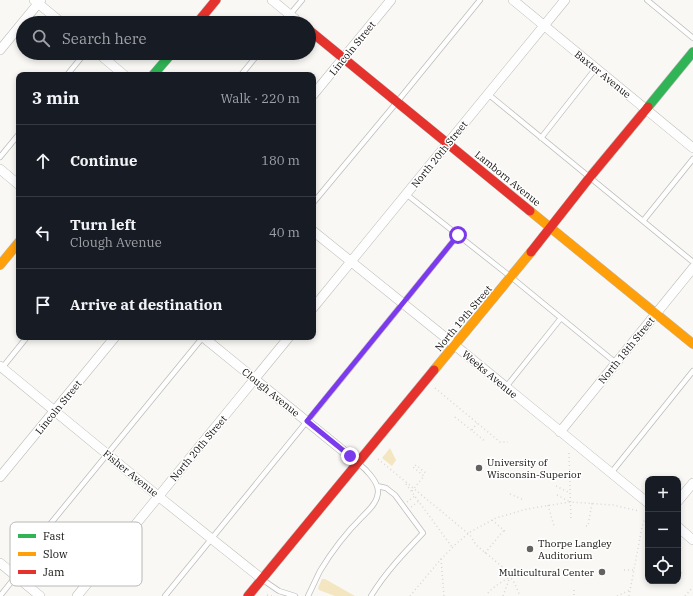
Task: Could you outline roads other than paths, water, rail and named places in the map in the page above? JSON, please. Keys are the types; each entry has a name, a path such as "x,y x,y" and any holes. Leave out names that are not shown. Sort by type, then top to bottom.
{"street":[{"path":"203,16 216,0"},
{"path":"272,0 290,15"},
{"name":"Lincoln Street","path":"316,92 391,0"},
{"name":"Baxter Avenue","path":"513,0 693,148"},
{"name":"North 20th Street","path":"316,304 565,0"},
{"path":"26,16 38,1 54,16"},
{"path":"0,50 16,29"},
{"name":"Lamborn Avenue","path":"316,36 693,344"},
{"name":"North 19th Street","path":"248,596 511,277 590,177 693,52"},
{"path":"106,60 120,72"},
{"path":"156,72 166,60"},
{"path":"0,169 16,182"},
{"name":"Weeks Avenue","path":"316,233 645,501"},
{"path":"0,265 16,246"},
{"name":"North 18th Street","path":"560,432 693,268"},
{"name":"Lincoln Street","path":"0,477 113,340"},
{"name":"Clough Avenue","path":"207,340 358,463"},
{"name":"North 20th Street","path":"137,522 287,340"},
{"name":"Fisher Avenue","path":"1,368 262,579"},
{"path":"681,497 693,482"},
{"path":"681,530 693,540"},
{"path":"0,563 10,571"},
{"path":"28,586 40,596"},
{"name":"North 20th Street","path":"77,596 85,586"}],"lane":[{"path":"290,15 302,0"},
{"path":"316,199 480,0"},
{"path":"647,0 693,38"},
{"path":"69,72 79,60"},
{"path":"243,72 253,60"},
{"path":"541,138 596,68"},
{"path":"488,94 693,262"},
{"path":"0,157 16,138"},
{"path":"643,221 693,159"},
{"path":"406,194 616,363"},
{"path":"165,596 458,235"},
{"path":"506,388 561,318"},
{"path":"1,368 24,340"},
{"path":"54,522 107,454 201,340"},
{"path":"611,473 693,371"},
{"path":"308,596 319,572 330,555 374,504 378,491 377,486 370,474 358,463"},
{"path":"371,596 388,571 423,534 395,495 386,488 377,486"},
{"path":"262,579 279,591 295,596"},
{"path":"0,596 10,580"}],"place":[{"name":"University of Wisconsin-Superior","path":"479,468"},
{"name":"Thorpe Langley Auditorium","path":"530,549"},
{"name":"Multicultural Center","path":"602,572"}]}
